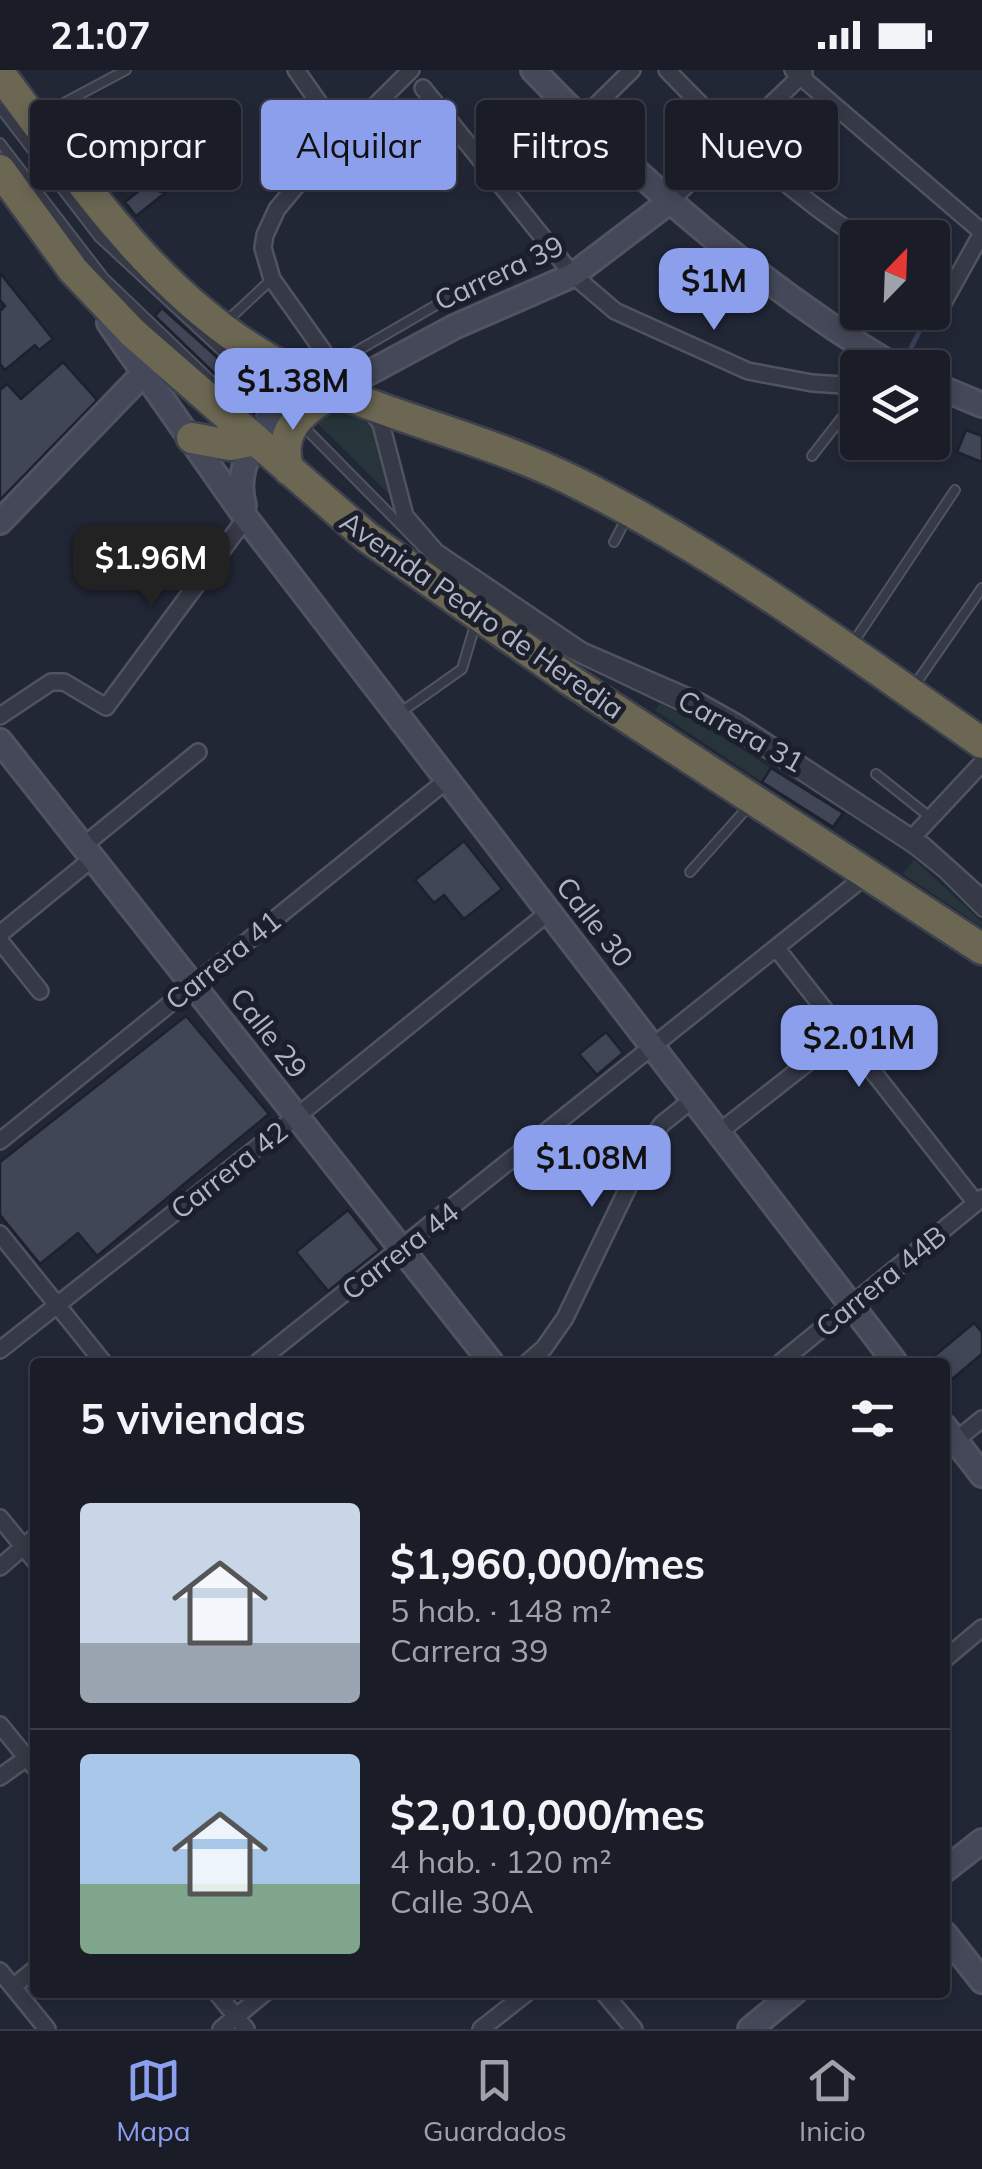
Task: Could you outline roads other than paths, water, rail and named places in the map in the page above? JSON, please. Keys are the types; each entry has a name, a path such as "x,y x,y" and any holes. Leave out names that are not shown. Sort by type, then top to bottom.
{"highway":[{"path":"0,74 30,114"},
{"name":"Avenida Pedro de Heredia","path":"0,170 73,270 141,340 277,436 367,537 477,618 982,948"},
{"path":"94,190 167,282 276,363 543,468 629,513 764,592 982,743"},
{"path":"192,438 230,445 277,436 334,383"}],"street":[{"path":"296,70 317,100"},
{"path":"381,100 411,70"},
{"path":"533,70 562,100"},
{"path":"601,100 632,70"},
{"path":"667,70 696,100"},
{"path":"800,72 979,230 950,288"},
{"name":"Carrera 39","path":"773,100 800,72"},
{"path":"422,88 573,275 615,311 748,372 840,385"},
{"path":"645,180 826,325 868,350"},
{"path":"272,279 263,248 270,220 294,190"},
{"name":"Carrera 39","path":"334,383 573,275 682,190"},
{"path":"794,190 840,223"},
{"name":"Calle 30","path":"73,270 246,518 892,1358"},
{"name":"Carrera 31","path":"272,279 334,383 376,414 405,516 436,552 582,650 727,716 912,838 982,898"},
{"path":"0,716 51,682 64,682 106,707 246,518 239,477 242,463 277,436 265,372 254,354 222,326"},
{"path":"0,522 144,374"},
{"path":"950,392 982,405"},
{"name":"Calle 29","path":"0,741 489,1358"},
{"path":"40,991 0,937 198,752"},
{"path":"912,838 982,763"},
{"name":"Carrera 41","path":"0,1141 447,780"},
{"name":"Carrera 44","path":"263,1358 403,1250 868,874"},
{"name":"Carrera 42","path":"0,1350 549,912"},
{"path":"778,948 979,1201"},
{"path":"718,1132 844,1034"},
{"path":"533,1358 565,1318 651,1140 662,1124 693,1099"},
{"name":"Carrera 44B","path":"785,1358 979,1201"},
{"path":"0,1234 99,1358"},
{"path":"950,1438 982,1420"},
{"path":"950,1440 982,1475"},
{"path":"0,1518 29,1542 0,1567"},
{"path":"950,1654 982,1628"},
{"path":"0,1725 30,1758"},
{"path":"0,1777 30,1761"},
{"path":"950,1866 982,1840"},
{"path":"950,1940 982,1981"},
{"path":"0,1971 46,2029"},
{"path":"13,1987 30,1973"},
{"path":"221,1998 241,2023"},
{"path":"222,2029 241,2023 261,1998"},
{"path":"480,2029 520,1998"},
{"path":"608,1998 634,2029"},
{"path":"750,2029 788,1998"},
{"path":"507,2008 510,2029"}],"lane":[{"path":"70,100 126,70"},
{"path":"0,108 100,237 277,436 346,466 441,566 571,654 716,722 774,758 913,849 944,873 982,912"},
{"path":"0,143 104,278 231,399"},
{"path":"222,326 272,279"},
{"path":"334,383 458,293"},
{"path":"812,456 840,420"},
{"path":"848,649 954,490"},
{"path":"614,542 629,513"},
{"path":"384,535 434,574 588,675"},
{"path":"910,692 982,588"},
{"path":"397,715 466,664 477,618"},
{"path":"876,774 931,818"},
{"path":"690,872 754,800"}],"waterway":[{"path":"950,275 954,268"},
{"path":"910,350 920,330"}]}
